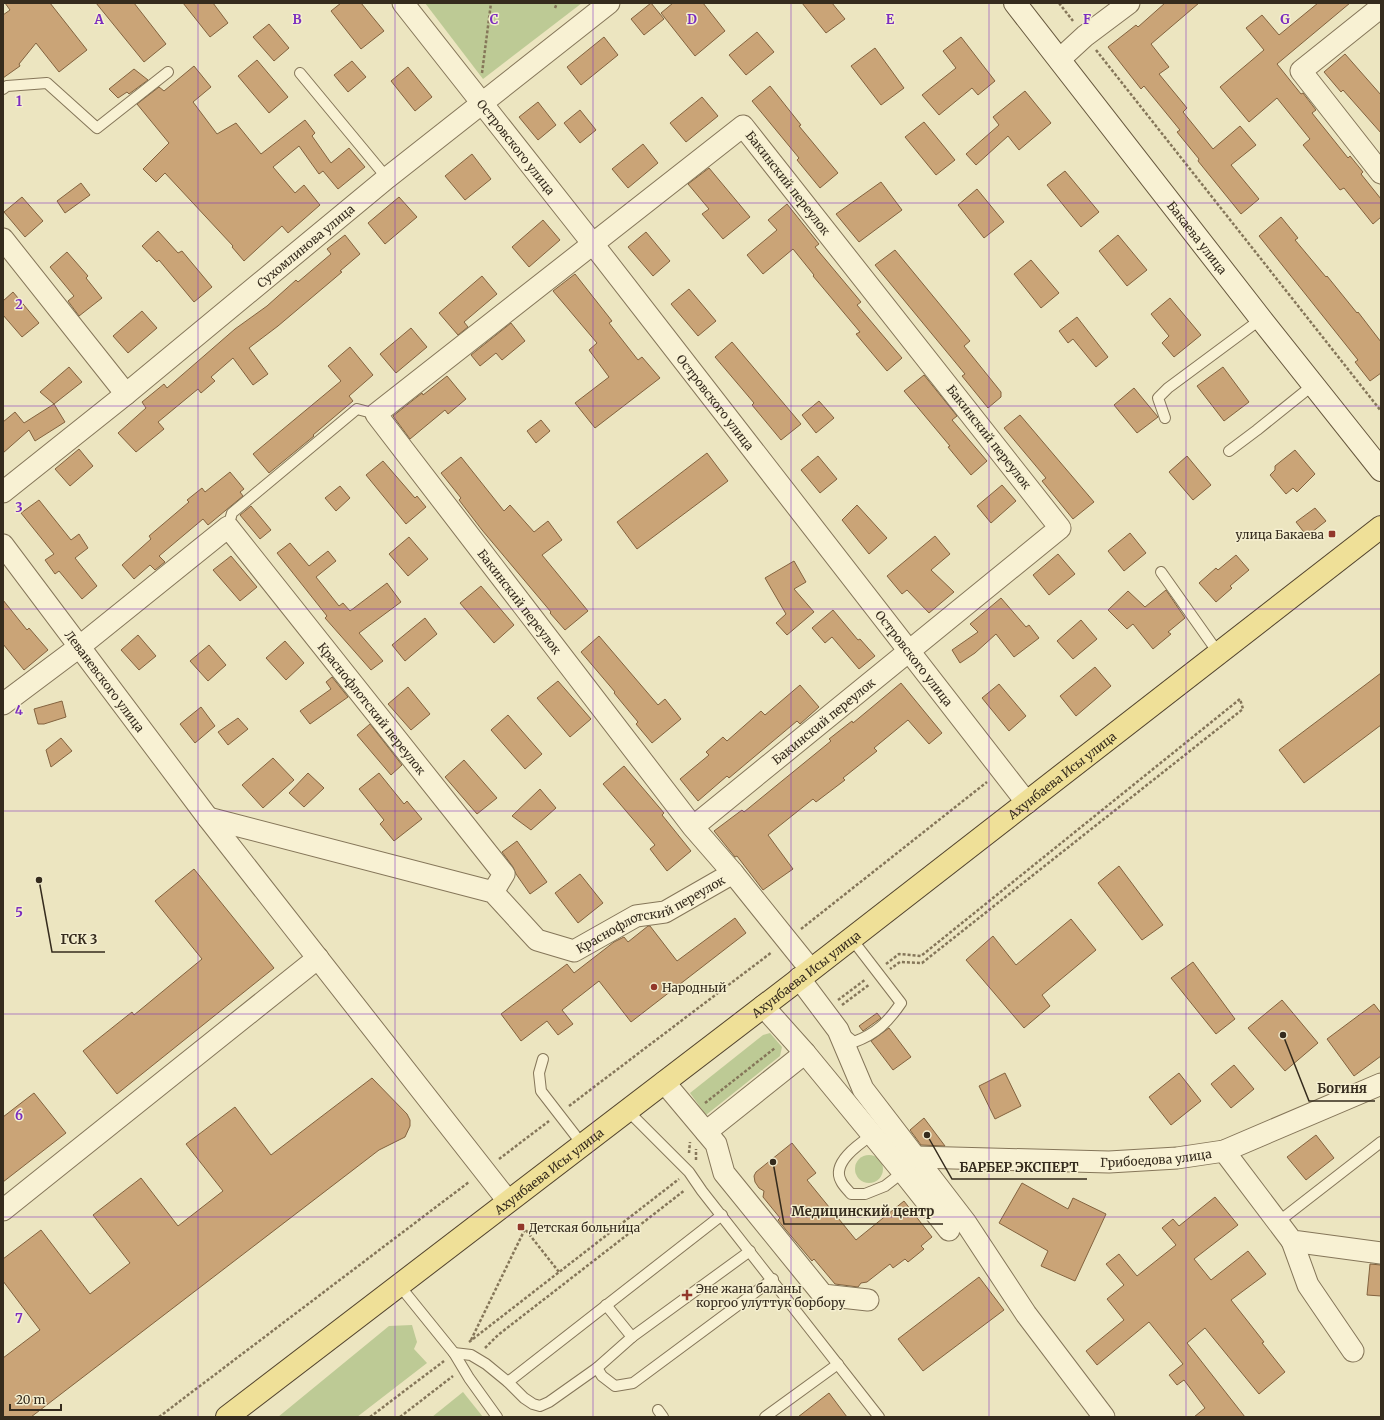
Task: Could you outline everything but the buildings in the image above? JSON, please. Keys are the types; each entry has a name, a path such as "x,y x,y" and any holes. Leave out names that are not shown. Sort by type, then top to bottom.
{"main road":[{"name":"Бакаева улица","path":"1015,3 1261,319 1381,470"},
{"name":"Ахунбаева Исы улица","path":"227,1417 805,974 1381,527"}],"street":[{"name":"Островского улица","path":"402,3 593,244 1026,803"},
{"name":"Сухомлинова улица","path":"3,492 126,394 481,101 610,3"},
{"path":"1060,59 1085,36 1129,3"},
{"path":"1381,7 1301,71 1381,173"},
{"name":"Бакинский переулок","path":"593,244 744,126 1060,528 908,650 693,827"},
{"path":"3,239 126,394"},
{"path":"376,414 593,244"},
{"name":"Бакинский переулок","path":"376,414 693,827 734,873 787,940 824,1011 838,1030 863,1089 910,1164"},
{"path":"3,704 79,647 228,526"},
{"name":"Краснофлотский переулок","path":"228,526 504,874 493,892 538,940 574,951 636,916 665,912 734,873"},
{"name":"Леваневского улица","path":"3,545 208,818 508,1201"},
{"path":"208,818 493,892"},
{"path":"3,1210 318,958"},
{"path":"763,1006 872,1134 910,1164 966,1223 1026,1314 1104,1417"},
{"path":"706,1132 805,1054"},
{"path":"664,1082 716,1144 724,1172 823,1295 868,1300"},
{"name":"Грибоедова улица","path":"910,1164 1109,1162 1177,1158 1224,1151 1381,1084"},
{"path":"1224,1151 1292,1241 1308,1286 1353,1351"},
{"path":"910,1164 950,1230"},
{"path":"1292,1241 1381,1253"}],"lane":[{"path":"3,89 7,86 47,83 97,128 168,72"},
{"path":"300,73 387,178"},
{"path":"1165,418 1158,398 1168,388 1261,319"},
{"path":"1229,451 1313,385"},
{"path":"228,526 232,513 357,409 376,414"},
{"path":"1161,572 1219,654"},
{"path":"838,1030 854,1042 867,1038 889,1020 901,1003 851,938"},
{"path":"544,1059 539,1073 541,1091 582,1144"},
{"path":"627,1110 689,1172 702,1191 773,1279 879,1417"},
{"path":"872,1134 843,1160 838,1170 840,1181 851,1194 866,1194 885,1186 910,1164"},
{"path":"1278,1222 1381,1142"},
{"path":"508,1382 722,1215"},
{"path":"454,1353 471,1355 486,1364 508,1382 524,1398 540,1406 549,1402 597,1368 632,1337 750,1251"},
{"path":"597,1368 602,1376 615,1386 633,1383 773,1279"},
{"path":"400,1285 454,1353 469,1378 497,1417"},
{"path":"606,1305 632,1337"},
{"path":"765,1417 838,1364"}],"path":[{"path":"481,101 491,3"},
{"path":"555,8 557,3"},
{"path":"1059,3 1381,410"},
{"path":"824,1011 899,954 921,956 1240,699"},
{"path":"159,1417 787,940 1002,771"},
{"path":"370,1417 689,1172 690,1114 789,1037"},
{"path":"471,1340 525,1229 559,1272"}],"green space":[{"path":"425,3 582,3 483,79"},
{"path":"770,1033 782,1047 780,1056 706,1115 690,1093 763,1035"},
{"path":"869,1155 879,1159 883,1169 879,1179 869,1183 859,1179 855,1169 859,1159"},
{"path":"412,1325 417,1342 414,1349 427,1363 357,1417 278,1417 389,1326"},
{"path":"463,1392 483,1417 432,1417"}],"place":[{"name":"улица Бакаева","path":"1332,534"},
{"name":"ГСК 3","path":"39,880"},
{"name":"Народный","path":"654,987"},
{"name":"Богиня","path":"1283,1035"},
{"name":"БАРБЕР ЭКСПЕРТ","path":"927,1135"},
{"name":"Медицинский центр","path":"773,1162"},
{"name":"Детская больница","path":"521,1227"},
{"name":"Эне жана баланы коргоо улуттук борбору","path":"687,1295"}]}
